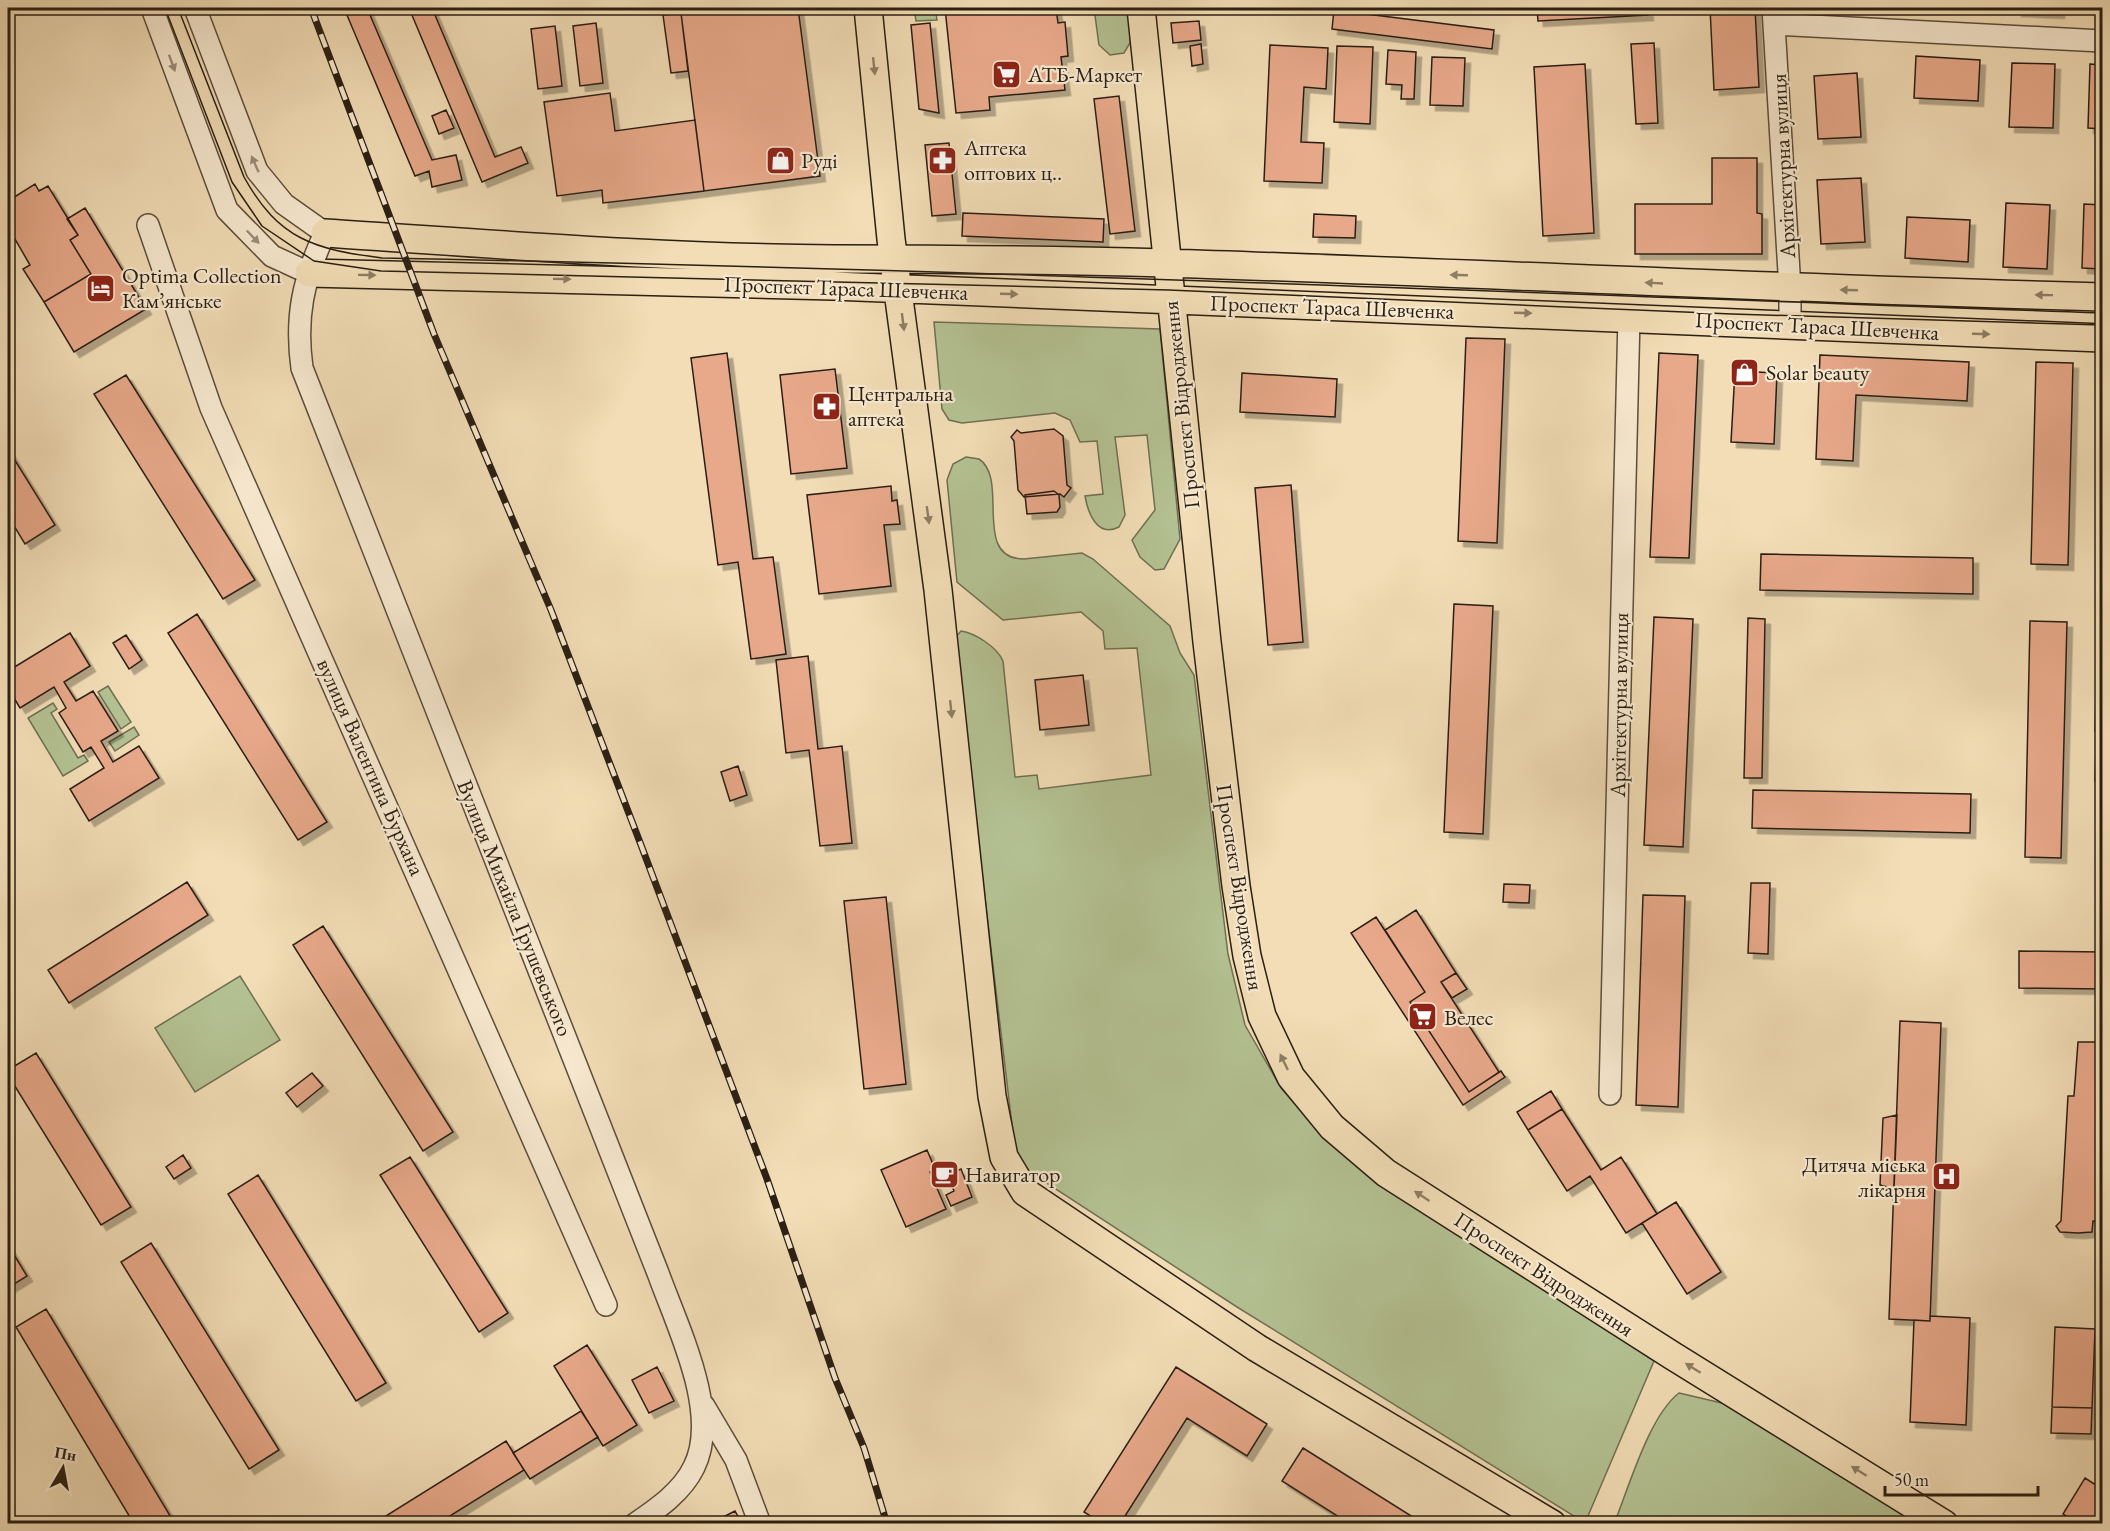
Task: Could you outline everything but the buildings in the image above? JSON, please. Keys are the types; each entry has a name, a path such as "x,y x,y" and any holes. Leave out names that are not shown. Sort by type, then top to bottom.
{"main road":[{"path":"868,8 894,257 938,591 992,1096 1004,1156 1025,1191 1248,1342 1552,1524"},
{"name":"Проспект Відродження","path":"1143,13 1166,264 1236,886 1247,956 1262,1016 1291,1077 1332,1127 1386,1173 1673,1356 1944,1524"},
{"name":"Проспект Тараса Шевченка","path":"325,233 601,251 834,259 894,257 1166,264 1790,289 2103,297"},
{"name":"Проспект Тараса Шевченка","path":"309,273 833,286 2103,338"}],"street":[{"path":"152,8 227,210 272,256 309,273 325,233 284,204 257,171 195,8"},
{"path":"1773,16 2103,41"},
{"name":"Архітектурна вулиця","path":"1773,16 1790,289 1790,326"},
{"name":"вулиця Валентина Бурхана","path":"148,225 211,408 606,1305"},
{"name":"Вулиця Михайла Грушевського","path":"309,273 300,304 298,336 302,368 658,1273 702,1403 703,1436 694,1467 666,1503 635,1524"},
{"name":"Архітектурна вулиця","path":"1610,1094 1629,317"},
{"path":"702,1403 736,1460 760,1524"}],"green space":[{"path":"914,8 935,8 937,20 916,21"},
{"path":"1094,8 1129,8 1130,43 1124,53 1110,55 1099,45"},
{"path":"934,322 1160,329 1180,539 1164,569 1155,570 1140,557 1132,540 1155,510 1147,435 1115,437 1125,515 1119,527 1111,530 1099,527 1088,510 1085,496 1103,494 1097,441 1080,442 1070,420 1055,413 962,423 949,420 942,409"},
{"path":"966,457 979,459 988,469 992,483 995,533 999,546 1008,556 1024,559 1082,553 1093,559 1170,626 1180,653 1194,675 1228,954 1245,1025 1281,1088 1328,1141 1654,1361 1585,1523 1237,1307 1025,1169 1015,1150 954,639 961,631 973,635 991,646 1003,661 1015,777 1037,775 1039,789 1151,775 1137,648 1105,649 1103,631 1081,612 1003,620 957,582 947,480 953,464"},
{"path":"108,686 131,722 121,729 98,692"},
{"path":"53,703 57,709 51,713 78,758 84,755 88,761 63,776 28,718"},
{"path":"134,727 139,735 115,751 109,742"},
{"path":"240,976 280,1040 195,1092 155,1028"},
{"path":"1679,1393 1726,1404 1917,1523 1614,1524 1649,1435 1668,1404"}],"tram line":[{"path":"165,8 232,182 262,226 314,261 381,271 1169,290 1732,314 2102,325"},
{"path":"178,8 244,177 257,198 285,228 301,238 318,245 358,255 382,258 1027,275 2102,313"}],"railway":[{"path":"311,8 434,334 551,610 641,845 767,1179 835,1378 864,1448 887,1524"}],"place":[{"name":"АТБ-Маркет","path":"1007,74"},
{"name":"Рудi","path":"780,160"},
{"name":"Аптека оптових ц‥","path":"943,160"},
{"name":"Optima Collection Кам’янське","path":"101,288"},
{"name":"Solar beauty","path":"1745,372"},
{"name":"Центральна аптека","path":"827,406"},
{"name":"Велес","path":"1423,1017"},
{"name":"Навигатор","path":"944,1174"},
{"name":"Дитяча міська лікарня","path":"1947,1177"}]}
